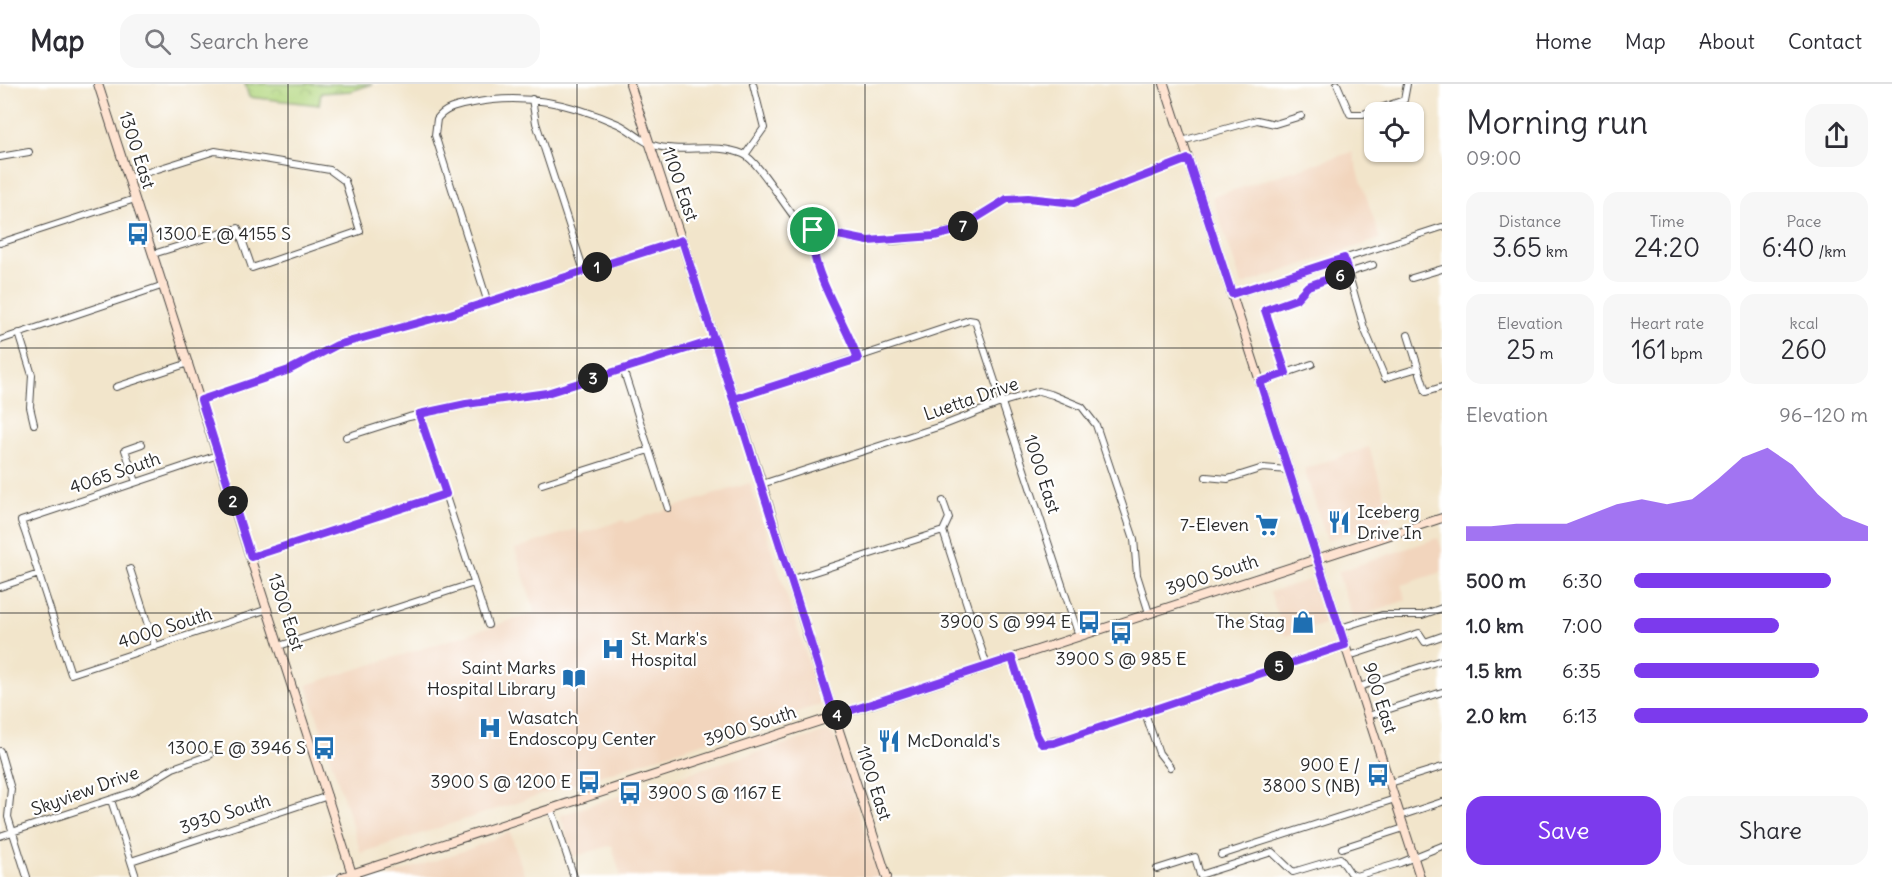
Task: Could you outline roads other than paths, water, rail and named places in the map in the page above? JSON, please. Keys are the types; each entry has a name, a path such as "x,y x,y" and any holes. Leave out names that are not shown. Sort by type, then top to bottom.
{"main road":[{"name":"1300 East","path":"98,84 353,875"},
{"name":"1100 East","path":"630,84 762,484 887,877"},
{"name":"900 East","path":"1164,84 1420,877"},
{"name":"3900 South","path":"342,877 1442,518"}],"street":[{"path":"745,155 764,128 753,84"},
{"path":"1337,84 1350,114 1363,114 1404,100 1407,84"},
{"path":"488,303 435,135 437,119 444,112 494,99 532,99 585,111 636,133 649,145 665,148 730,151 745,155 800,224 813,230 868,241 934,236 955,231 1007,199 1028,198 1074,203 1188,159"},
{"path":"532,99 536,123 584,271"},
{"path":"1182,141 1257,120 1275,124 1301,116"},
{"path":"129,178 215,151 330,170 345,181 360,231 252,268 238,228 153,254"},
{"path":"0,157 29,152"},
{"path":"0,243 135,199"},
{"path":"1232,294 1442,226"},
{"path":"733,399 858,359 846,326 831,303 813,246 813,230"},
{"path":"201,400 283,372 337,345 488,303 682,240"},
{"path":"1344,258 1349,284 1368,340 1385,378 1418,368"},
{"path":"1286,373 1265,310 1296,299 1308,286 1373,265"},
{"path":"1412,278 1442,269"},
{"path":"0,340 164,285"},
{"name":"1000 East","path":"858,359 969,320 975,321 1079,636"},
{"path":"19,333 32,375 30,407 34,424"},
{"path":"1408,335 1426,392 1442,387"},
{"path":"346,437 419,414 466,404 537,395 715,340"},
{"path":"116,387 189,363"},
{"path":"1260,382 1312,364"},
{"path":"623,369 668,508"},
{"name":"Luetta Drive","path":"762,484 944,425 1039,391 1070,401 1089,413 1100,434 1132,531 1137,575 1149,613"},
{"path":"419,414 488,625"},
{"path":"136,482 125,450 142,444"},
{"path":"542,484 649,450"},
{"name":"4065 South","path":"39,574 21,520 218,455"},
{"path":"1206,477 1228,479 1267,467 1288,470"},
{"path":"251,557 446,494"},
{"path":"943,501 949,518 943,531 987,666"},
{"path":"792,579 943,531"},
{"path":"130,569 155,647"},
{"path":"0,587 39,574"},
{"name":"4000 South","path":"39,574 71,674 268,609"},
{"path":"279,646 474,583"},
{"path":"1340,628 1382,615 1422,615 1442,608"},
{"path":"1349,656 1419,633 1425,642 1442,636"},
{"path":"1012,658 1042,744 1054,743 1145,713 1222,684 1345,645"},
{"path":"1359,687 1442,660"},
{"path":"1368,716 1442,692"},
{"path":"1145,713 1158,753 1170,767"},
{"path":"0,752 11,789 8,817 27,877"},
{"name":"Skyview Drive","path":"0,836 140,789 172,768 210,755"},
{"path":"1390,783 1442,767"},
{"name":"3930 South","path":"131,861 328,796"},
{"path":"1221,855 1395,799"},
{"path":"111,800 136,877"},
{"path":"1400,816 1442,802"},
{"path":"551,808 574,877"},
{"path":"1342,848 1404,828"},
{"path":"1157,869 1195,857 1200,875 1272,852 1293,872 1340,858 1354,876 1442,846"}],"place":[{"name":"1300 E @ 4155 S","path":"138,234"},
{"name":"Iceberg Drive In","path":"1339,522"},
{"name":"7-Eleven","path":"1267,525"},
{"name":"3900 S @ 994 E","path":"1089,622"},
{"name":"The Stag","path":"1303,622"},
{"name":"3900 S @ 985 E","path":"1121,633"},
{"name":"St. Mark's Hospital","path":"613,649"},
{"name":"Saint Marks Hospital Library","path":"574,678"},
{"name":"Wasatch Endoscopy Center","path":"490,728"},
{"name":"McDonald's","path":"889,741"},
{"name":"1300 E @ 3946 S","path":"324,748"},
{"name":"900 E / 3800 S (NB)","path":"1378,775"},
{"name":"3900 S @ 1200 E","path":"589,782"},
{"name":"3900 S @ 1167 E","path":"630,793"}]}
